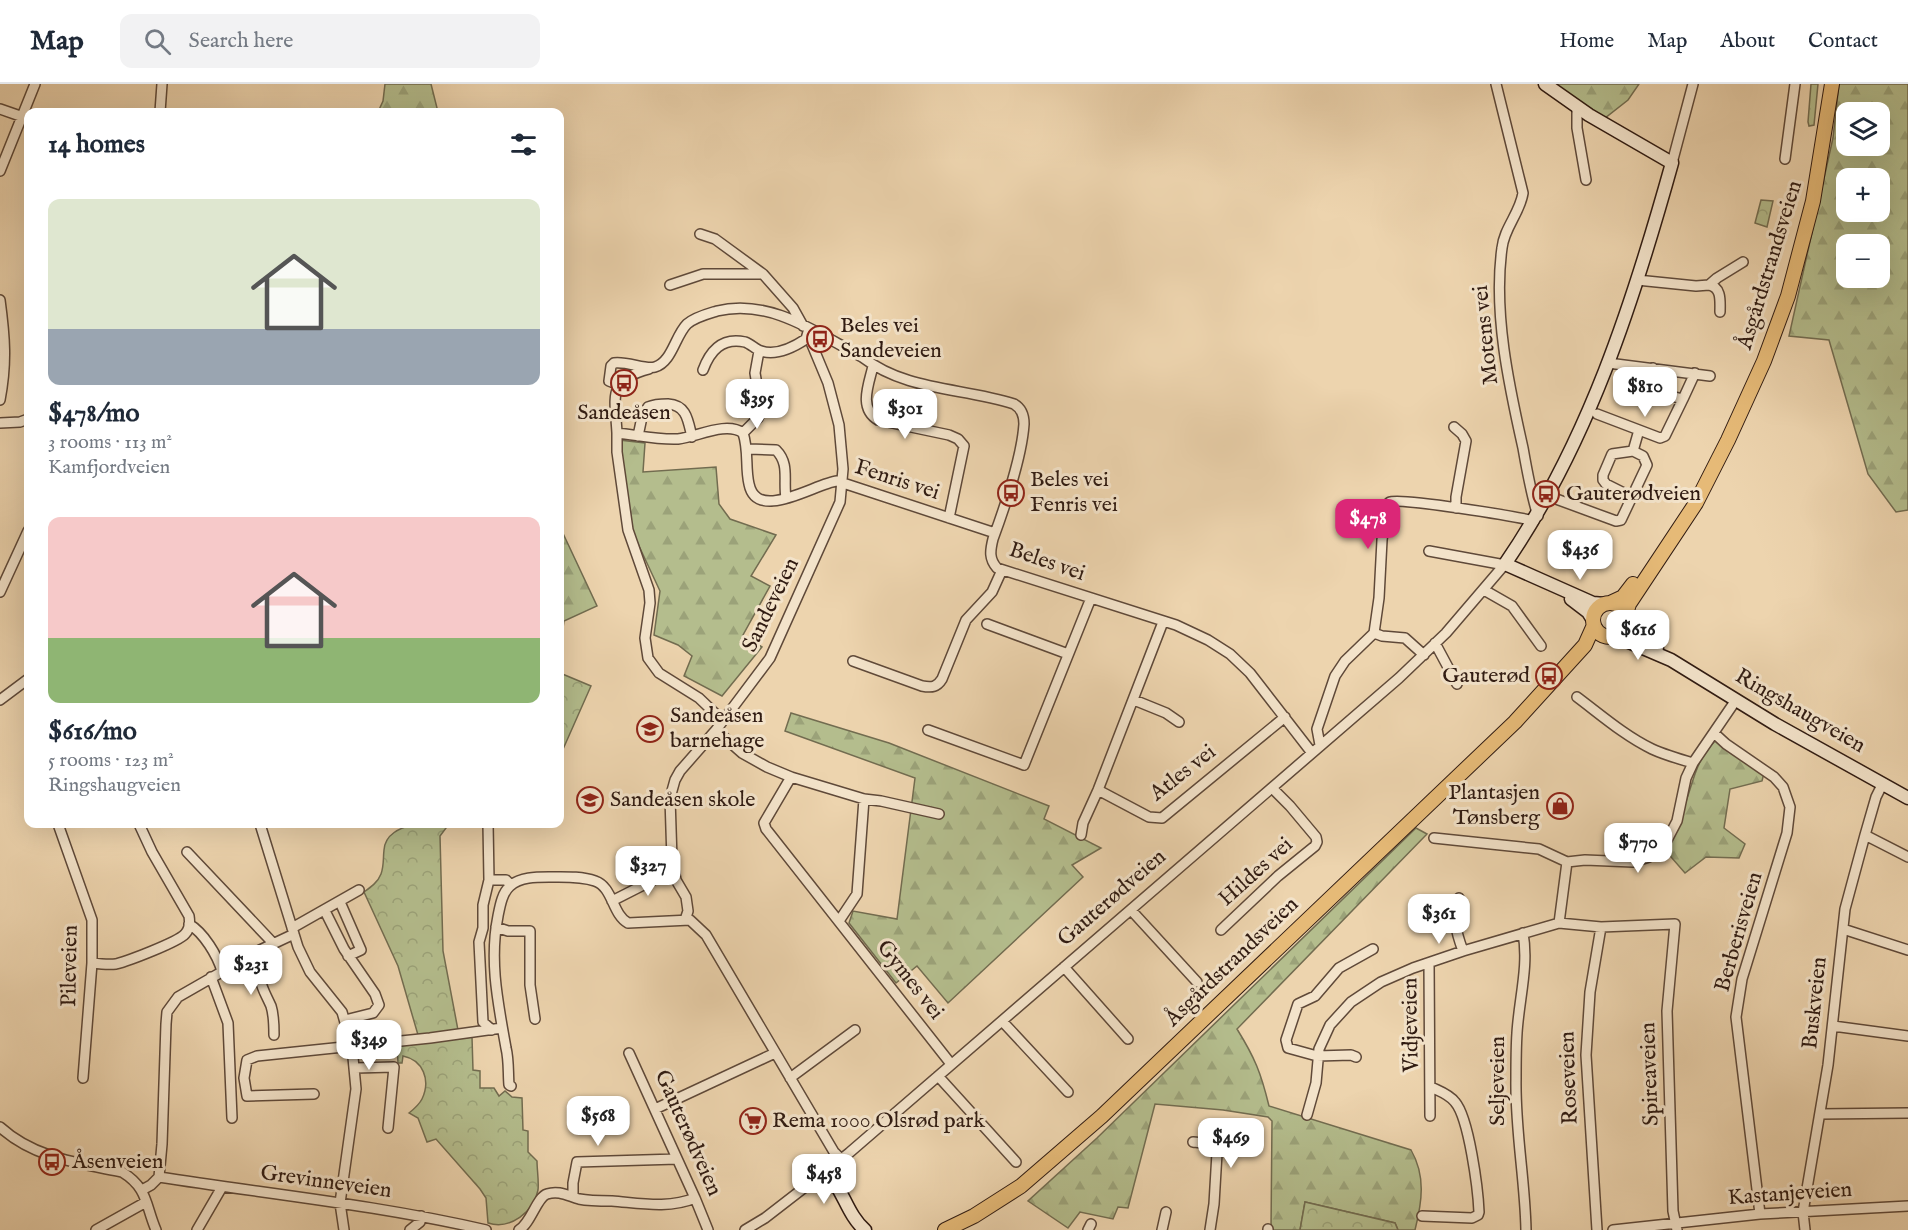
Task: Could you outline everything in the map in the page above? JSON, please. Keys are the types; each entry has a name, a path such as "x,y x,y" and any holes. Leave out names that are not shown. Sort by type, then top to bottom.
{"main road":[{"path":"1545,84 1623,136 1672,163"},
{"name":"Åsgårdstrandsveien","path":"1532,704 1552,689 1590,649 1623,631 1629,604 1696,503 1747,401 1788,296 1813,201 1832,84"},
{"name":"Gauterødveien","path":"1505,565 1536,518 1579,436 1637,280 1672,163"},
{"name":"Åsgårdstrandsveien","path":"945,1230 1003,1199 1066,1149 1532,704 1585,645 1594,623 1596,610 1623,597 1662,546 1705,482"},
{"path":"1505,565 1593,603 1619,605 1627,616"},
{"path":"1550,585 1588,612 1601,634 1612,636"},
{"name":"Ringshaugveien","path":"1627,616 1647,641 1671,660 1736,700 1908,798"},
{"name":"Ringshaugveien","path":"1612,636 1671,660"},
{"path":"826,1172 828,1181 854,1230"},
{"path":"826,1172 834,1180 856,1220 865,1230"}],"street":[{"path":"26,108 35,84"},
{"path":"160,108 162,84"},
{"name":"Motens vei","path":"1496,84 1523,193 1502,244 1498,286 1499,304 1513,404 1536,518"},
{"name":"Gauterødveien","path":"1672,163 1693,84"},
{"path":"1785,159 1795,84"},
{"path":"1577,107 1577,128 1586,180"},
{"path":"0,109 23,117 0,171"},
{"path":"17,134 24,135"},
{"name":"Sandeveien","path":"685,920 688,911 686,897 673,870 670,817 672,789 680,771 716,730 770,658 835,515 840,502 842,482 841,438 836,412 828,383 806,330 793,308 763,274 715,239 700,234"},
{"path":"1709,285 1743,262"},
{"path":"670,285 703,274 763,274"},
{"path":"1637,280 1715,286 1718,289 1720,312"},
{"path":"0,300 6,346 5,376 0,400"},
{"name":"Beles vei","path":"619,385 628,376 662,364 682,330 690,322 712,312 752,308 779,315 862,357 873,366 921,385 1003,400 1019,407 1024,424 1018,456 990,552 997,568 1191,631 1230,654 1250,673 1312,753"},
{"path":"703,370 711,352 725,344 747,343 759,351 780,351 789,349 806,339 806,330"},
{"path":"619,433 665,439 729,429 743,432 758,418 761,409 755,373 759,351"},
{"path":"652,368 630,363 614,363 611,366 609,381 619,385 616,390 619,433 617,452 628,530 649,591 650,603 645,638 648,658 659,673 699,698 722,720"},
{"path":"1608,363 1710,376"},
{"path":"873,366 866,405 872,417 949,435 958,439 964,446 950,518"},
{"path":"1653,368 1652,390 1683,399"},
{"path":"1598,414 1660,438 1664,437 1695,373"},
{"path":"638,436 644,413 648,407 673,404 686,413 692,436"},
{"path":"0,423 24,420"},
{"path":"1454,427 1466,441 1456,508"},
{"path":"1633,451 1639,430"},
{"name":"Fenris vei","path":"743,432 748,449 749,484 756,496 768,502 801,494 828,482 842,482 995,533"},
{"path":"748,449 776,450 782,456 785,464 786,498"},
{"path":"1548,496 1616,521 1623,518 1647,463 1643,456 1633,451 1612,454 1603,475 1604,482 1632,497"},
{"path":"1320,745 1317,729 1335,676 1345,661 1374,633 1387,505 1396,501 1536,518"},
{"path":"0,592 24,540"},
{"path":"1429,551 1505,565"},
{"name":"Gauterødveien","path":"745,1230 765,1218 841,1160 1424,655 1505,565"},
{"path":"853,662 928,688 938,685 966,620 987,599 1002,570"},
{"path":"1484,590 1512,606 1541,646"},
{"path":"928,730 1024,765 1091,598"},
{"path":"1081,835 1083,823 1134,700 1163,622"},
{"path":"987,624 1068,654"},
{"path":"1374,633 1405,638 1424,655"},
{"path":"1436,643 1457,684"},
{"path":"0,700 24,682"},
{"path":"1577,697 1636,740 1673,758 1693,763"},
{"name":"Atles vei","path":"1134,700 1166,713 1179,722"},
{"path":"1434,837 1539,849 1568,862 1585,860 1633,862 1657,853 1665,844 1677,821 1686,778 1693,763 1736,700"},
{"name":"Atles vei","path":"1098,790 1149,817 1162,818 1285,717"},
{"path":"716,730 742,753 791,777 864,799 939,814"},
{"name":"Berberisveien","path":"1714,733 1774,777 1783,787 1790,807 1787,832 1742,980 1736,1017 1760,1214"},
{"name":"Gymes vei","path":"791,777 768,813 764,823 766,830 951,1064"},
{"name":"Buskveien","path":"1805,1230 1803,1212 1833,1026 1843,929 1853,876 1882,783"},
{"name":"Hildes vei","path":"1221,930 1317,842 1316,837 1272,788"},
{"path":"839,921 857,894 864,799"},
{"name":"Pileveien","path":"59,828 90,913 92,963 83,1078"},
{"path":"92,963 116,963 147,952 185,934 189,924 189,916 141,828"},
{"path":"261,828 305,964 336,1002 345,1020 352,1047 355,1068 354,1112 344,1164 340,1203 344,1230"},
{"path":"488,828 489,880 483,905 479,968 483,1022 497,1029"},
{"path":"1865,835 1908,857"},
{"path":"187,852 273,943"},
{"path":"1559,923 1568,862"},
{"path":"612,901 673,870"},
{"path":"511,1086 507,1050 497,1029 494,974 496,927 504,895 511,885 522,880 544,877 587,879 603,885 622,919 628,923 693,921 706,935 834,1152 841,1160"},
{"path":"489,880 506,880 511,885"},
{"path":"142,1190 159,1177 168,1012 178,997 273,943 359,890"},
{"path":"1459,898 1455,911 1455,925 1463,951"},
{"path":"340,902 361,950 348,957"},
{"path":"1131,910 1197,982"},
{"path":"325,911 348,957 375,994 379,1005 373,1013 345,1020"},
{"name":"Vidjeveien","path":"1307,1115 1316,1083 1317,1056 1330,1025 1351,1002 1381,982 1463,951 1559,923 1601,927 1676,924"},
{"path":"189,924 198,930 222,971"},
{"name":"Spireaveien","path":"1676,924 1667,1011 1676,1227"},
{"path":"496,927 508,931 530,931 529,976 535,1019"},
{"name":"Roseveien","path":"1597,1230 1586,1055 1590,992 1601,927"},
{"path":"1843,929 1908,950"},
{"name":"Seljeveien","path":"1523,933 1526,952 1517,1033 1515,1100 1524,1183 1526,1230"},
{"path":"1356,1057 1351,1055 1317,1056 1288,1048 1286,1043 1296,1009 1302,1001 1315,996 1339,968 1373,949"},
{"path":"260,950 264,959 259,972 260,984 271,1006 274,1017 274,1035"},
{"name":"Vidjeveien","path":"1429,963 1430,1116"},
{"path":"1064,967 1128,1039"},
{"path":"211,977 228,1023 232,1118"},
{"path":"1002,1021 1068,1092"},
{"path":"1833,1026 1908,1036"},
{"path":"314,1094 247,1096 244,1078 247,1060 257,1056 497,1029"},
{"path":"790,1078 855,1030"},
{"name":"Gauterødveien","path":"629,1053 708,1230"},
{"path":"655,1109 775,1053"},
{"path":"355,1068 394,1067 388,1128"},
{"path":"938,1076 1016,1162"},
{"name":"Vidjeveien","path":"1422,1216 1472,1218 1479,1212 1474,1168 1459,1109 1453,1099 1431,1087"},
{"path":"1820,1114 1908,1113"},
{"path":"0,1127 30,1149 53,1158 122,1172 142,1190 156,1230"},
{"path":"1193,1142 1211,1145 1216,1148 1217,1153 1210,1230"},
{"path":"573,1196 573,1183 578,1162 677,1159"},
{"name":"Grevinneveien","path":"159,1177 421,1216 486,1230"},
{"path":"197,1230 222,1187"},
{"path":"519,1230 527,1224 546,1194 566,1193 581,1199 662,1205 695,1198"},
{"path":"96,1230 146,1202"},
{"name":"Kastanjeveien","path":"1613,1230 1676,1227 1760,1214 1908,1206"},
{"path":"1162,1230 1166,1212"},
{"path":"410,1230 420,1222 421,1216"}],"green space":[{"path":"385,84 431,84 437,108 380,108"},
{"path":"1554,84 1639,84 1628,100 1605,118"},
{"path":"1811,84 1818,84 1814,125 1809,126 1808,122"},
{"path":"1839,84 1908,84 1908,510 1896,512 1868,474 1829,340 1789,336 1833,138 1836,111 1836,156 1890,156 1890,102 1837,102"},
{"path":"1761,200 1773,201 1767,227 1755,223"},
{"path":"619,440 645,443 643,472 716,467 719,504 730,519 776,535 751,576 770,586 743,635 762,647 722,696 684,676 692,656 678,645 654,635 660,591 632,531"},
{"path":"564,536 597,606 564,621"},
{"path":"564,675 591,686 564,747"},
{"path":"791,713 889,743 1049,806 1044,819 1101,848 1072,865 1083,877 948,1003 917,966 896,983 849,923 853,911 897,919 915,778 785,731"},
{"path":"1716,740 1764,773 1762,781 1730,789 1724,828 1745,844 1739,858 1706,857 1685,873 1664,849 1685,804 1702,758"},
{"path":"446,828 440,836 443,951 458,1030 418,1035 398,966 364,892 376,882 381,874 385,844 390,836 399,830"},
{"path":"1416,828 1427,834 1237,1029 1257,1066 1269,1106 1411,1150 1421,1179 1415,1230 1398,1230 1395,1223 1305,1202 1300,1230 1271,1230 1272,1121 1268,1117 1223,1110 1155,1104 1128,1208 1118,1207 1113,1219 1080,1212 1068,1228 1028,1201 1097,1138"},
{"path":"472,1037 473,1070 480,1071 480,1088 494,1088 499,1096 505,1091 512,1097 522,1098 523,1130 528,1131 528,1152 537,1161 536,1198 526,1212 505,1224 488,1223 486,1198 480,1189 436,1139 427,1142 418,1118 409,1113 419,1103 425,1092 423,1072 420,1066 410,1058 403,1056 402,1063 398,1063 397,1045"},
{"path":"1305,1202 1395,1223 1398,1230 1300,1230"}],"place":[{"name":"Beles vei Sandeveien","path":"820,339"},
{"name":"Sandeåsen","path":"624,383"},
{"name":"Beles vei Fenris vei","path":"1011,493"},
{"name":"Gauterødveien","path":"1546,494"},
{"name":"Gauterød","path":"1549,676"},
{"name":"Sandeåsen barnehage","path":"650,729"},
{"name":"Sandeåsen skole","path":"590,800"},
{"name":"Plantasjen Tønsberg","path":"1560,806"},
{"name":"Rema 1000 Olsrød park","path":"753,1121"},
{"name":"Åsenveien","path":"52,1162"}]}
